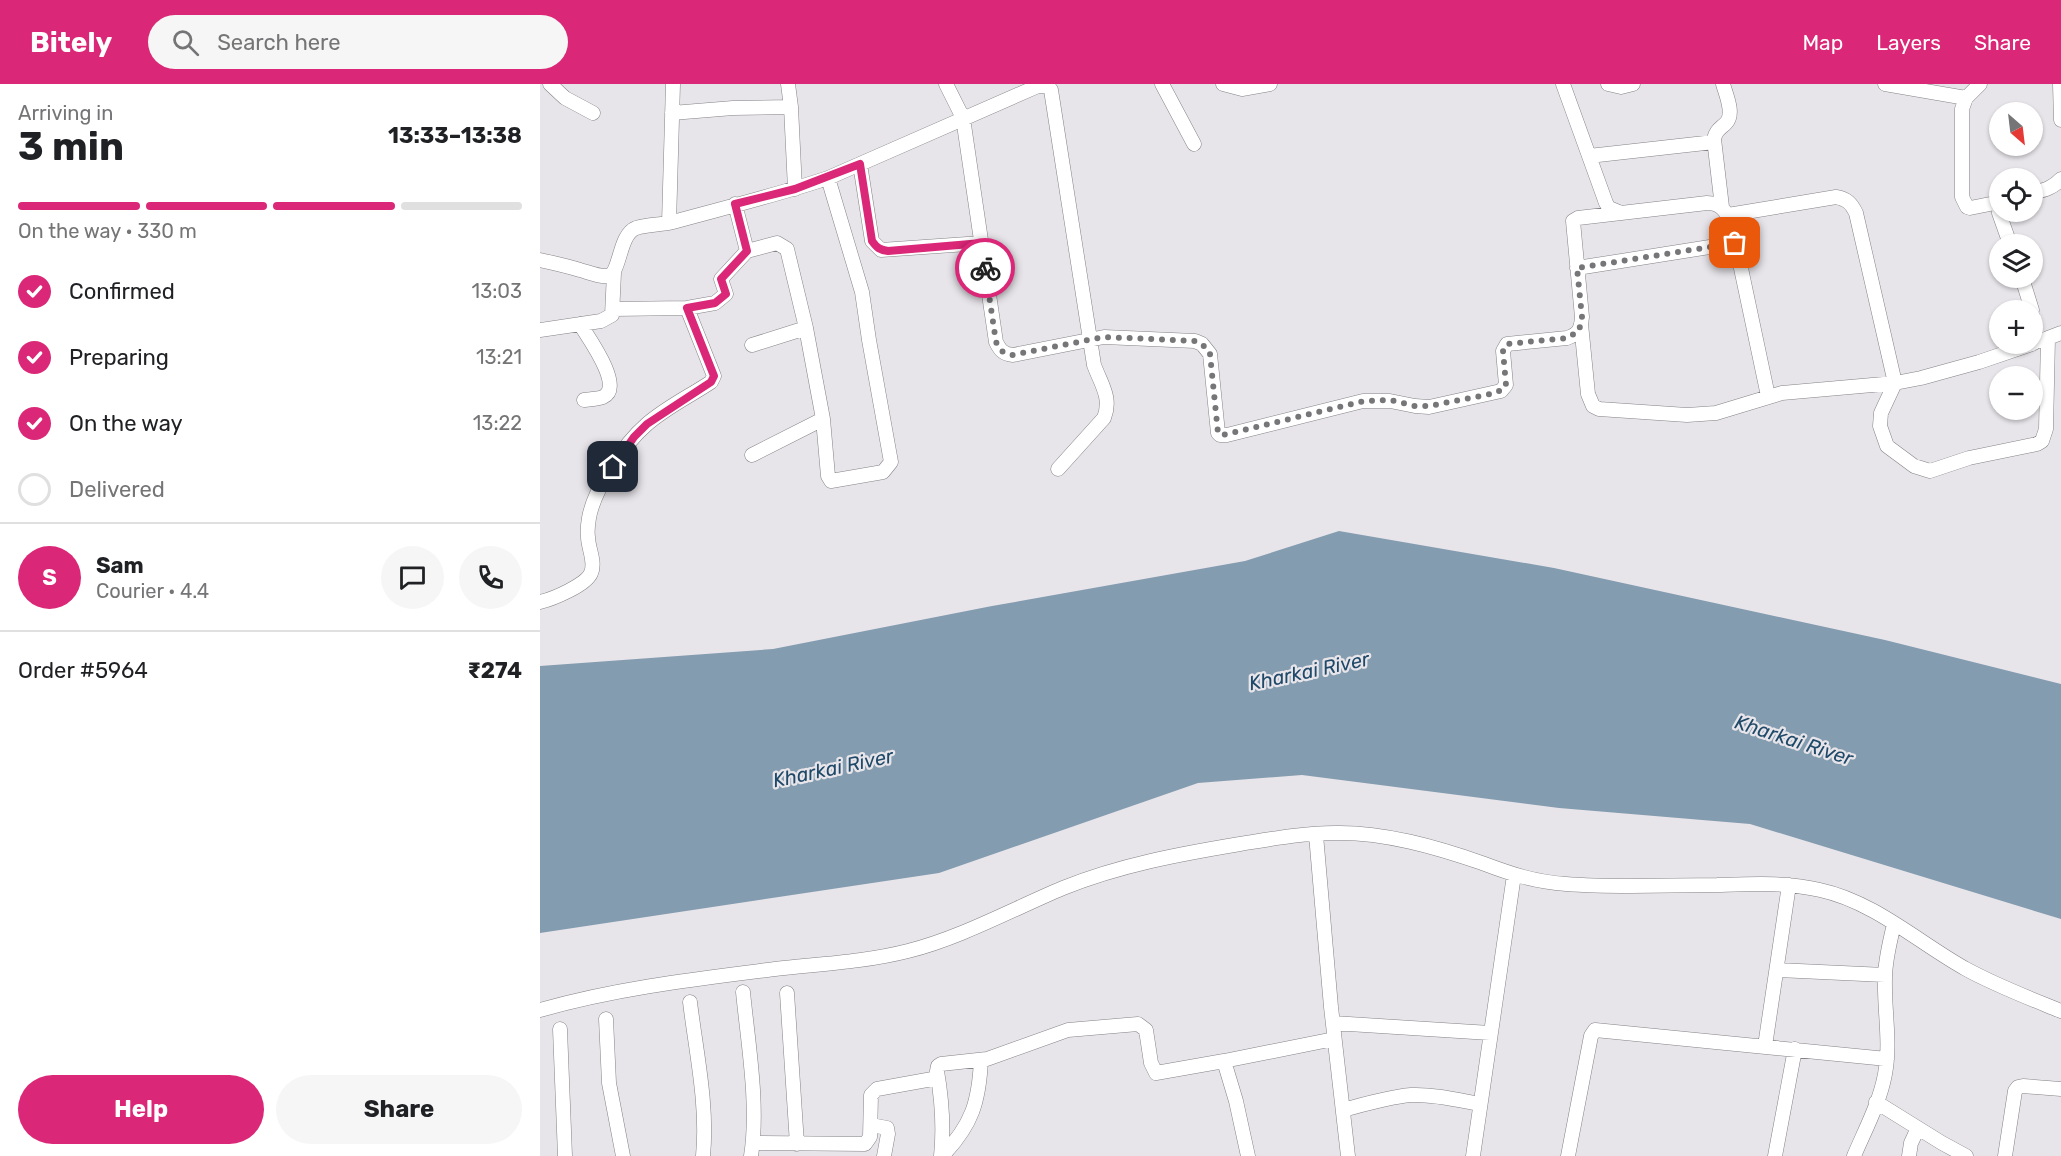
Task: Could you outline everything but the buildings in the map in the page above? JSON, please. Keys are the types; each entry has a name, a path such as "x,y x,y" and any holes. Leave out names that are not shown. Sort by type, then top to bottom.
{"street":[{"path":"550,84 565,98 593,113"},
{"path":"669,223 673,84"},
{"path":"788,84 795,189"},
{"path":"946,84 963,118 996,342 1005,354 1012,355 1090,339 1117,337 1196,341 1202,344 1210,354 1218,433 1223,435 1364,401 1390,400 1415,406 1429,406 1496,393 1506,385 1503,351 1507,344 1567,338 1579,331 1581,324"},
{"path":"1162,84 1194,144"},
{"path":"1223,84 1242,89 1270,84"},
{"path":"1608,84 1621,87 1633,84"},
{"path":"1723,84 1730,116 1728,122 1715,134 1714,142 1725,211 1735,243 1768,396"},
{"path":"1885,84 1966,98"},
{"path":"1980,84 1966,98 1962,109 1964,203 1971,208 1989,204"},
{"path":"2060,84 2061,120"},
{"path":"540,330 608,319 612,315 614,273 621,249 628,233 638,227 669,223 828,178 1038,86 1048,85 1051,90 1094,365 1105,388 1107,408 1104,418 1058,469"},
{"path":"1565,85 1606,203 1609,208 1621,213"},
{"path":"672,113 733,108 791,107"},
{"path":"1589,156 1714,142"},
{"path":"860,164 872,241 881,250 982,243"},
{"path":"613,309 687,308 715,303 726,294 721,279 747,251 777,243 787,249 806,328 823,419 828,476 831,481 878,474 888,468 891,462 862,292 828,178"},
{"path":"2043,191 2056,185 2061,178"},
{"path":"2000,354 1947,372 1895,383 1782,393 1716,413 1687,415 1599,409 1593,406 1588,394 1573,221 1578,218 1707,203 1714,203 1725,211 1836,197 1846,199 1852,204 1856,213 1895,383 1881,413 1882,437 1887,446 1901,457 1914,466 1930,471 1970,458 2042,441 2054,385 2055,336"},
{"path":"735,204 747,251"},
{"path":"1577,268 1735,243"},
{"path":"540,260 559,263 602,276 611,276 614,273"},
{"path":"540,602 555,597 584,581 591,574 592,566 587,536 590,515 603,482 634,437 647,424 711,382 714,376 687,308"},
{"path":"580,324 603,360 610,381 609,392 604,396 584,399"},
{"path":"752,345 806,328"},
{"path":"752,455 823,419"},
{"path":"540,1010 571,1001 701,978 879,957 912,950 944,939 1067,886 1130,866 1185,853 1281,838 1335,833 1382,836 1430,848 1514,875 1555,884 1591,886 1775,884 1822,890 1862,906 1965,968 2018,994 2061,1011"},
{"path":"1316,835 1334,1039 1348,1156"},
{"path":"1473,1156 1514,875"},
{"path":"1765,1046 1789,885"},
{"path":"1854,1156 1885,1076 1888,1043 1885,975 1894,924"},
{"path":"1777,970 1885,975"},
{"path":"743,992 752,1098 752,1149 797,1144 865,1144 870,1137 873,1091 938,1078"},
{"path":"787,993 797,1144"},
{"path":"690,1002 702,1098 705,1141 703,1156"},
{"path":"606,1019 609,1083 623,1156"},
{"path":"1333,1023 1490,1033"},
{"path":"941,1156 943,1134 937,1068 941,1064 981,1059 1068,1030 1138,1024 1146,1030 1151,1063 1156,1073 1334,1039"},
{"path":"560,1029 565,1156"},
{"path":"1568,1156 1592,1031 1599,1029 1887,1059"},
{"path":"1775,1156 1795,1049"},
{"path":"941,1156 961,1136 975,1108 979,1092 981,1059"},
{"path":"1224,1061 1236,1101 1248,1156"},
{"path":"2006,1156 2015,1091 2023,1086 2061,1089"},
{"path":"1343,1110 1412,1095 1435,1096 1480,1104"},
{"path":"1876,1102 1966,1156"},
{"path":"871,1125 887,1128 884,1156"},
{"path":"1909,1156 1911,1143 1918,1128"}],"water":[{"name":"Kharkai River","path":"1339,531 1554,568 1885,640 2061,684 2061,919 1750,824 1559,808 1302,775 1198,783 939,873 540,933 540,666 773,649 992,606 1245,561"}],"way so far":[{"path":"985,268 996,342 1005,354 1012,355 1104,337 1196,341 1202,344 1210,354 1218,433 1223,435 1348,403 1390,400 1415,406 1429,406 1496,393 1506,385 1503,351 1507,344 1567,338 1579,331 1582,317 1577,268 1735,243"}],"route":[{"path":"613,467 634,437 647,424 711,382 714,376 687,308 715,303 726,294 721,279 747,251 735,204 795,189 860,164 872,241 876,247 888,251 982,243 985,268"}]}
